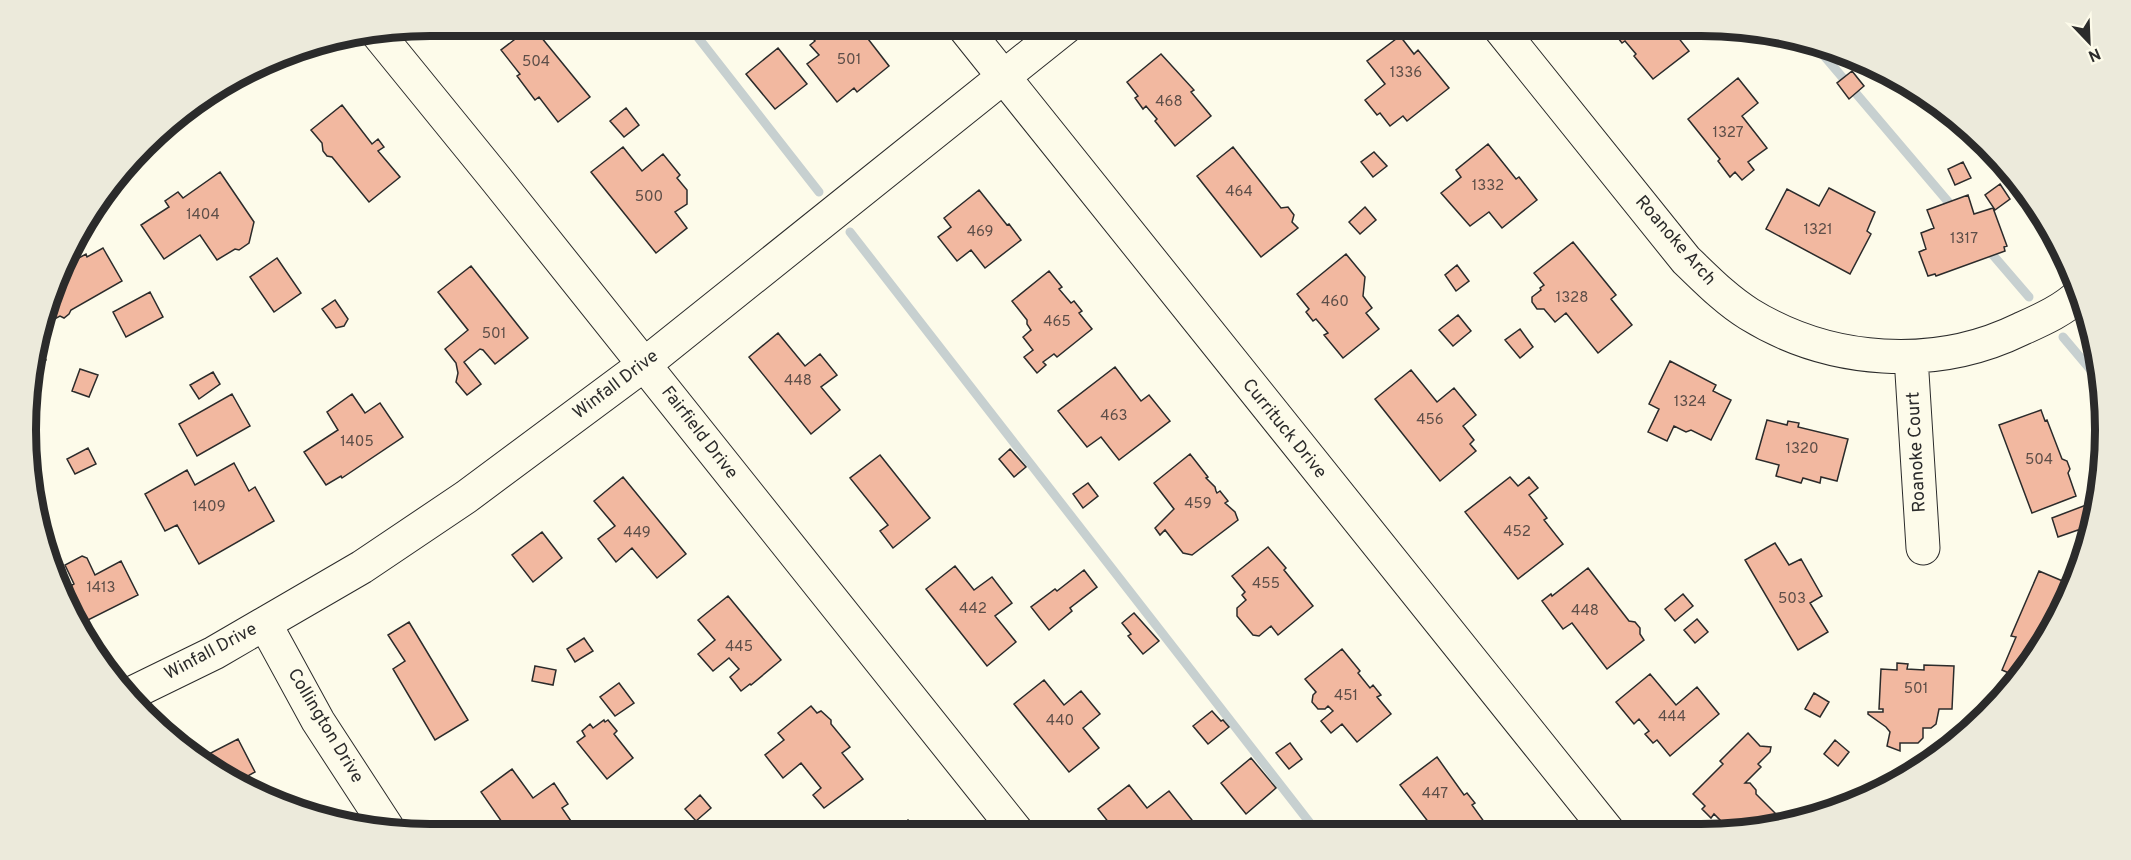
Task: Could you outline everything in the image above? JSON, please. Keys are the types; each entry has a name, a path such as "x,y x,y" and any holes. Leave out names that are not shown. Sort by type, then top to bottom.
{"street":[{"name":"Currituck Drive","path":"971,36 1234,367 1602,824"},
{"name":"Winfall Drive","path":"135,691 214,652 362,567 466,497 645,364 1054,36"},
{"name":"Roanoke Arch","path":"1506,36 1686,260 1721,294 1749,314 1802,339 1840,352 1874,356 1923,357 2004,338 2049,316 2073,299"},
{"name":"Fairfield Drive","path":"382,39 645,364 1011,824"},
{"name":"Roanoke Court","path":"1911,357 1923,548"},
{"name":"Collington Drive","path":"265,624 318,721 383,821"}],"building":[{"path":"519,36 540,36 590,97 558,122 539,97 535,100 517,76 520,74 501,50"},
{"path":"811,36 866,36 889,66 857,92 854,88 837,102 807,64 819,55 810,45 815,41"},
{"path":"1400,36 1414,54 1418,50 1449,88 1407,121 1403,116 1390,126 1380,113 1377,115 1365,100 1385,84 1367,61"},
{"path":"1616,36 1677,36 1689,51 1653,79 1625,41 1622,43"},
{"path":"778,48 807,84 775,109 746,74"},
{"path":"1161,54 1194,90 1191,92 1211,116 1175,146 1146,106 1143,109 1135,98 1138,96 1127,82"},
{"path":"1852,71 1864,86 1849,99 1837,83"},
{"path":"1738,78 1758,103 1742,116 1767,148 1748,162 1754,170 1742,180 1735,172 1730,177 1718,161 1720,159 1688,119"},
{"path":"342,105 372,144 378,139 384,147 378,151 400,177 369,202 332,157 327,156 323,151 322,143 311,130"},
{"path":"626,108 639,125 624,137 610,121"},
{"path":"1488,144 1516,179 1519,177 1537,200 1502,228 1489,212 1470,226 1441,193 1461,177 1456,170"},
{"path":"623,147 642,171 663,154 680,175 677,178 687,190 687,204 675,212 687,228 656,253 591,172"},
{"path":"1233,147 1281,208 1288,207 1294,215 1292,222 1298,228 1261,257 1197,176"},
{"path":"1374,152 1387,166 1373,177 1361,162"},
{"path":"1963,162 1971,178 1955,185 1948,169"},
{"path":"220,172 254,222 249,243 217,260 200,235 164,259 141,225 169,207 165,201 178,192 183,198"},
{"path":"2000,184 2010,199 1995,210 1985,195"},
{"path":"1829,188 1875,212 1867,231 1871,234 1850,274 1766,229 1787,189 1819,206"},
{"path":"979,190 1021,240 985,268 971,250 957,261 938,237 951,227 944,218"},
{"path":"1968,195 1974,214 1993,208 2007,246 2004,247 2005,251 1936,276 1935,274 1928,276 1919,252 1926,249 1921,233 1934,228 1927,210"},
{"path":"1365,207 1376,220 1360,234 1349,222"},
{"path":"1573,242 1616,295 1611,299 1632,325 1598,353 1566,313 1555,322 1544,309 1537,309 1532,302 1532,297 1544,285 1534,273"},
{"path":"103,248 122,281 71,310 64,318 60,316 51,321 75,260 86,254 87,257"},
{"path":"1346,254 1365,277 1363,296 1372,308 1366,313 1379,329 1343,358 1324,335 1328,333 1316,319 1313,321 1306,312 1309,309 1297,294"},
{"path":"277,258 301,293 274,312 250,277"},
{"path":"1457,265 1469,281 1456,291 1445,275"},
{"path":"471,266 528,338 495,364 480,349 464,362 481,384 467,395 456,382 458,373 456,363 445,349 468,330 438,292"},
{"path":"1049,271 1062,287 1059,289 1071,303 1074,301 1082,311 1079,313 1092,329 1057,357 1054,354 1043,362 1046,365 1037,373 1024,357 1033,350 1023,337 1031,330 1027,320 1012,301"},
{"path":"150,292 163,317 126,337 113,312"},
{"path":"335,300 348,319 344,326 336,328 322,309"},
{"path":"1458,315 1471,331 1453,346 1439,330"},
{"path":"1520,329 1533,347 1520,358 1505,340"},
{"path":"778,333 805,366 820,354 837,375 821,387 840,410 811,434 749,357"},
{"path":"1670,361 1716,385 1713,391 1731,400 1711,440 1691,430 1686,432 1674,426 1667,441 1648,432 1659,409 1649,404"},
{"path":"1115,367 1141,401 1149,395 1170,421 1119,460 1101,437 1087,447 1058,411"},
{"path":"80,369 98,375 89,397 72,391"},
{"path":"1411,370 1437,402 1454,388 1476,415 1463,426 1474,440 1470,444 1476,451 1440,481 1375,399"},
{"path":"213,372 220,384 199,399 190,385"},
{"path":"232,394 250,426 197,456 179,424"},
{"path":"352,394 365,413 380,403 403,437 342,478 341,476 326,485 304,452 338,430 327,412"},
{"path":"2041,410 2062,459 2067,461 2070,469 2068,473 2076,496 2032,513 1999,425"},
{"path":"1767,420 1787,425 1788,421 1799,423 1798,427 1848,439 1837,481 1821,477 1820,483 1803,478 1801,483 1776,476 1779,465 1756,459"},
{"path":"88,448 96,464 75,474 67,459"},
{"path":"1010,449 1026,467 1014,477 999,459"},
{"path":"1190,454 1217,493 1220,491 1228,501 1225,503 1235,512 1238,520 1192,555 1183,553 1165,530 1160,535 1155,528 1174,509 1154,483"},
{"path":"880,455 930,518 893,548 880,531 888,525 850,478"},
{"path":"234,463 249,491 255,487 274,521 199,564 177,525 165,531 145,494 187,470 195,485"},
{"path":"623,477 686,554 657,578 632,548 616,562 598,539 615,526 594,501"},
{"path":"1510,477 1518,486 1529,477 1538,488 1529,495 1547,518 1544,520 1563,544 1518,579 1465,512"},
{"path":"1088,483 1098,496 1083,508 1073,494"},
{"path":"2087,504 2082,533 2078,530 2058,537 2052,518"},
{"path":"542,532 562,558 533,582 512,555"},
{"path":"1775,543 1789,565 1801,559 1822,596 1810,603 1828,632 1798,650 1745,560"},
{"path":"1268,547 1313,606 1278,635 1271,626 1259,636 1253,635 1237,616 1237,608 1246,600 1242,595 1245,592 1232,576"},
{"path":"82,556 87,558 95,575 121,561 138,595 86,621 69,587 74,584 65,565"},
{"path":"955,566 974,590 992,577 1012,603 995,616 1016,642 987,666 926,589"},
{"path":"1588,568 1629,621 1635,622 1640,628 1640,634 1644,640 1607,669 1572,623 1563,629 1542,601"},
{"path":"1084,570 1097,587 1070,608 1072,611 1049,630 1031,607"},
{"path":"2039,571 2065,582 2042,627 2011,674 2002,670 2016,637 2011,636"},
{"path":"1683,594 1693,606 1675,621 1665,609"},
{"path":"728,596 781,660 741,691 730,677 739,669 729,658 713,671 698,654 715,640 698,620"},
{"path":"1134,613 1159,641 1143,654 1128,636 1131,634 1122,623"},
{"path":"1697,619 1708,632 1695,643 1684,630"},
{"path":"409,622 468,720 435,740 393,669 405,661 388,635"},
{"path":"584,638 593,651 575,662 567,649"},
{"path":"1342,649 1370,688 1373,685 1381,695 1377,697 1391,714 1357,742 1342,724 1331,733 1321,721 1333,711 1328,706 1325,709 1318,709 1312,702 1316,692 1305,679"},
{"path":"1897,663 1908,664 1907,669 1924,670 1924,665 1954,666 1952,709 1939,709 1936,724 1931,728 1923,728 1923,738 1918,743 1900,743 1900,751 1887,746 1890,732 1868,714 1868,712 1883,712 1883,709 1879,709 1881,669 1897,670"},
{"path":"535,666 556,670 553,685 532,681"},
{"path":"1650,674 1676,705 1697,687 1719,714 1670,756 1657,740 1653,743 1645,734 1649,731 1639,719 1634,724 1616,702"},
{"path":"1044,680 1064,705 1081,691 1100,714 1083,728 1099,748 1069,772 1014,704"},
{"path":"619,683 634,703 615,716 600,697"},
{"path":"1814,693 1829,702 1820,717 1805,709"},
{"path":"811,706 817,713 821,711 831,720 831,724 850,747 842,753 863,779 824,808 813,795 821,788 801,763 783,778 765,755 784,740 778,733"},
{"path":"1212,711 1229,727 1208,744 1193,726"},
{"path":"604,720 605,722 608,720 617,731 614,734 633,758 607,779 577,742 585,736 582,731 590,724 593,728"},
{"path":"1748,733 1760,746 1771,747 1770,752 1758,764 1761,767 1745,783 1750,783 1756,790 1756,794 1778,816 1723,823 1714,814 1711,818 1702,809 1705,806 1693,794 1723,764 1720,761"},
{"path":"238,739 255,772 245,777 207,755"},
{"path":"1835,740 1849,752 1838,766 1824,754"},
{"path":"1290,743 1302,759 1289,769 1276,753"},
{"path":"1437,757 1464,795 1467,793 1475,803 1472,805 1485,823 1430,824 1400,785"},
{"path":"1251,758 1276,788 1246,814 1221,783"},
{"path":"512,769 533,798 554,783 568,804 562,808 571,821 567,824 500,824 502,822 481,792"},
{"path":"1129,785 1147,808 1169,791 1192,820 1193,824 1110,824 1098,809"},
{"path":"700,795 711,808 696,821 685,809"}],"waterway":[{"path":"697,36 819,192"},
{"path":"1824,56 1956,211"},
{"path":"850,232 1311,824"},
{"path":"1986,247 2029,297"},
{"path":"2063,337 2090,369"}]}
